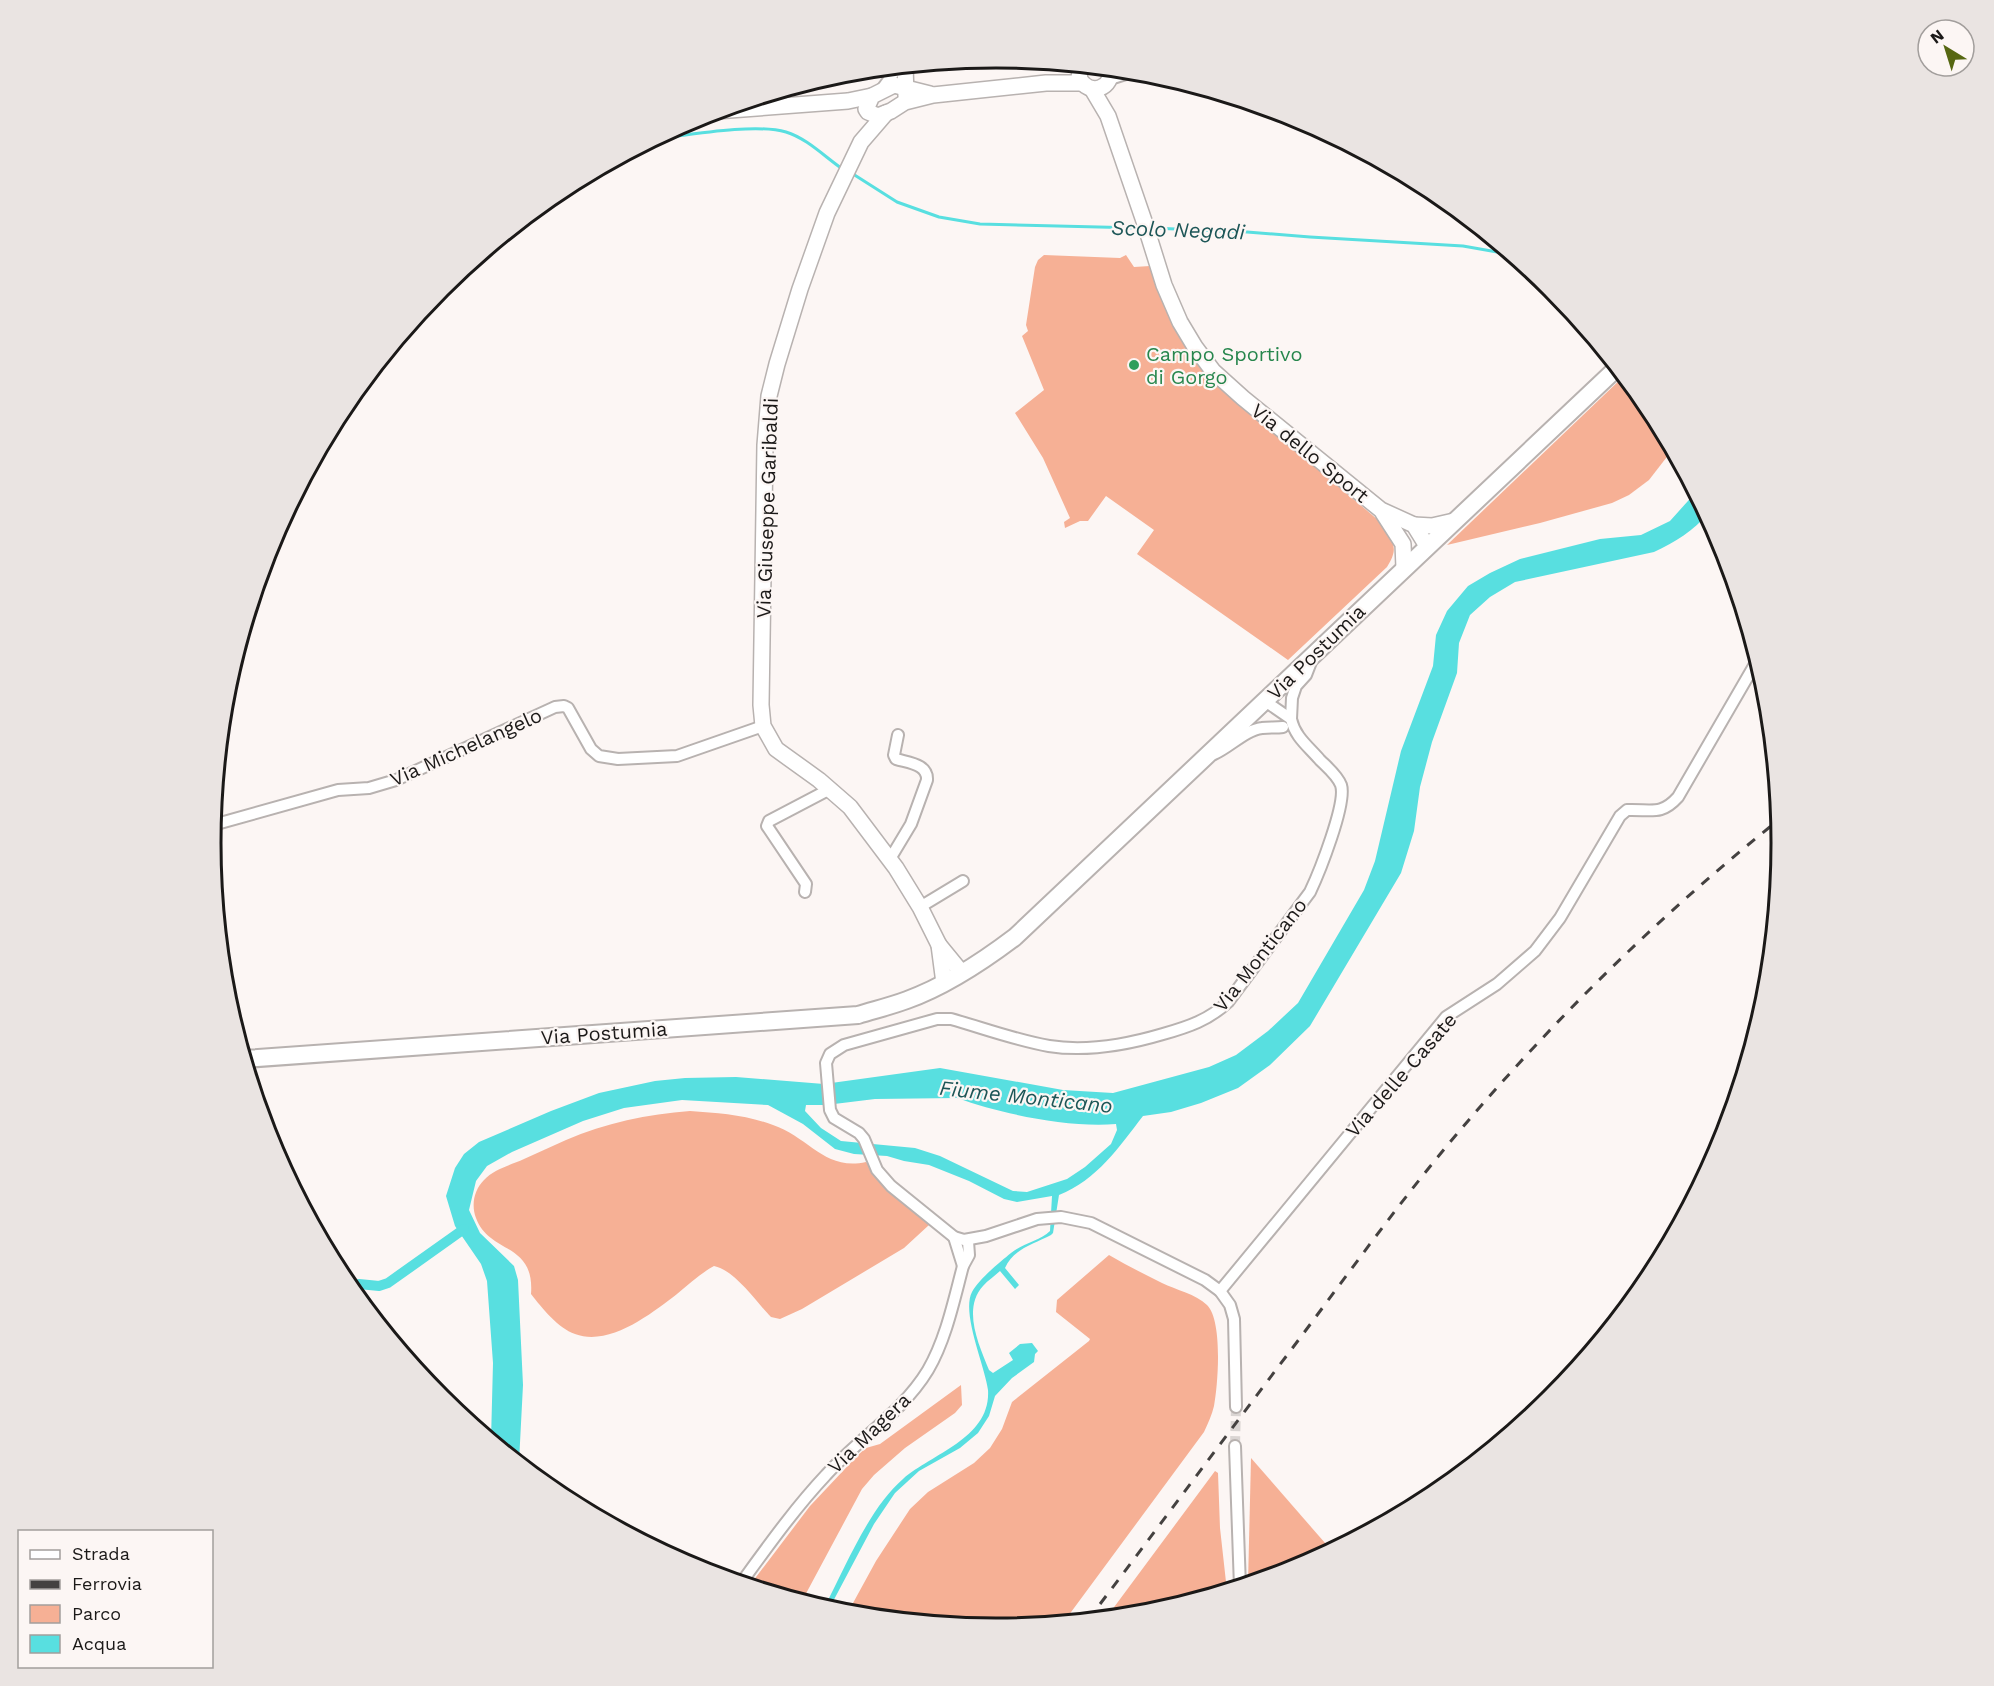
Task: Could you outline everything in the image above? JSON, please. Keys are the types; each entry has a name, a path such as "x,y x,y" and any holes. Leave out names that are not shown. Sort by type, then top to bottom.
{"main road":[{"name":"Via Postumia","path":"253,1058 858,1015 908,999 954,978 1015,937 1613,372"}],"street":[{"path":"905,73 906,96"},
{"path":"861,142 872,102 892,75"},
{"path":"861,142 886,113 906,96 1094,77"},
{"name":"Via dello Sport","path":"1094,77 1164,285 1180,322 1213,371 1381,510 1414,525"},
{"path":"754,107 804,102 872,102 894,85 903,86 906,96"},
{"path":"872,102 878,116 886,113"},
{"name":"Via Giuseppe Garibaldi","path":"861,142 827,213 800,289 777,364 770,396 765,445 761,705 763,726 776,749 830,789 850,807 890,859 920,907 954,978"},
{"path":"1381,510 1403,544 1404,568"},
{"path":"1414,525 1432,526 1454,521"},
{"path":"1414,525 1426,548"},
{"path":"1395,530 1426,548"},
{"path":"1287,723 1296,686 1306,675 1314,654"},
{"name":"Via delle Casate","path":"1220,1291 1446,1017 1497,984 1535,951 1560,918 1620,816 1627,810 1661,810 1669,807 1678,797 1752,668"},
{"path":"1265,701 1287,723"},
{"name":"Via Michelangelo","path":"222,823 338,790 369,788 396,780 555,707 568,708 591,749 599,756 618,759 677,756 763,726"},
{"path":"1203,760 1229,747 1246,733 1287,723"},
{"name":"Via Monticano","path":"954,1237 891,1186 877,1170 864,1139 859,1133 834,1118 830,1110 826,1067 830,1054 844,1045 937,1019 951,1019 1049,1046 1083,1048 1137,1041 1178,1030 1210,1017 1228,1002 1310,892 1332,834 1342,795 1340,783 1287,723"},
{"path":"890,859 910,824 927,780 924,768 896,759 894,755 898,735"},
{"path":"805,892 806,884 766,826 769,820 830,789"},
{"path":"920,907 963,881"},
{"path":"954,1237 968,1241 1037,1219 1061,1217 1091,1223 1205,1280 1220,1291 1230,1305 1234,1319 1236,1407"},
{"name":"Via Magera","path":"746,1576 798,1507 827,1473 906,1400 927,1372 941,1341 963,1266 969,1255 986,1236"},
{"path":"954,1237 963,1266"},
{"path":"968,1241 969,1255"},
{"path":"1235,1446 1240,1579"}],"green space":[{"path":"1044,255 1120,258 1126,255 1134,267 1150,266 1234,398 1384,525 1383,528 1394,547 1393,556 1387,567 1288,660 1137,554 1154,530 1106,496 1088,521 1080,521 1065,528 1064,522 1070,518 1043,458 1015,413 1044,390 1022,336 1028,331 1026,325 1035,267"},
{"path":"1619,381 1669,455 1649,480 1629,495 1612,503 1447,545"},
{"path":"690,1111 753,1119 786,1130 817,1151 839,1162 866,1162 885,1188 929,1225 904,1248 802,1309 780,1319 771,1317 745,1287 730,1274 714,1266 630,1326 602,1336 588,1337 569,1331 551,1317 531,1294 530,1277 526,1265 482,1229 474,1208 474,1198 478,1188 488,1176 498,1170 581,1134 627,1120"},
{"path":"1109,1255 1207,1305 1215,1325 1218,1354 1216,1396 1204,1432 1069,1615 997,1618 946,1617 852,1605 876,1561 910,1509 928,1492 974,1463 990,1448 1002,1429 1012,1402 1089,1341 1090,1339 1056,1312 1057,1300"},
{"path":"961,1385 962,1405 955,1413 905,1448 874,1475 862,1489 806,1594 755,1579 810,1506 858,1455 866,1448 880,1444"},
{"path":"1251,1458 1327,1545 1248,1576"},
{"path":"1215,1471 1218,1473 1220,1528 1226,1583 1148,1604 1112,1610"}],"water":[{"name":"Fiume Monticano","path":"1691,497 1702,520 1684,536 1654,552 1515,582 1490,597 1470,615 1459,643 1457,673 1432,742 1420,787 1414,831 1401,873 1310,1026 1270,1065 1238,1088 1171,1112 1143,1116 1116,1151 1096,1172 1073,1189 1059,1195 1053,1233 1031,1244 1009,1261 1005,1268 1019,1285 1015,1289 1000,1271 983,1286 977,1295 973,1316 977,1338 989,1370 993,1373 1013,1360 1009,1353 1020,1344 1032,1343 1038,1351 1034,1362 1012,1378 995,1396 989,1416 978,1433 960,1448 919,1471 895,1493 874,1524 833,1601 828,1600 859,1539 891,1491 915,1470 958,1443 980,1420 986,1407 988,1390 971,1326 969,1301 975,1287 995,1266 1011,1253 1050,1231 1052,1196 1017,1202 1004,1199 969,1181 929,1165 887,1156 854,1154 835,1149 803,1124 768,1105 682,1100 624,1108 583,1121 512,1152 487,1166 476,1181 469,1210 480,1233 514,1266 518,1280 523,1385 519,1453 491,1430 493,1363 487,1281 481,1264 455,1226 446,1196 455,1168 464,1154 479,1142 599,1093 655,1081 736,1077 824,1084 940,1068 1063,1090 1113,1093 1209,1067 1236,1055 1268,1031 1298,1003 1364,890 1375,861 1401,751 1433,666 1436,635 1447,611 1468,586 1520,559 1600,539 1641,535 1670,521","holes":["957,1098 1014,1114 1056,1122 1116,1124 1117,1130 1111,1144 1085,1167 1067,1179 1027,1192 1013,1191 940,1156 915,1148 841,1141 821,1128 805,1111 806,1105 875,1099"]}],"waterway":[{"name":"Scolo Negadi","path":"679,136 740,129 786,132 801,138 841,168"},
{"name":"Scolo Negadi","path":"853,174 897,202 939,217 980,224 1140,228"},
{"name":"Scolo Negadi","path":"1152,228 1463,246 1499,252"},
{"path":"359,1284 379,1286 388,1283 464,1229"}],"tunnel":[{"path":"1235,1446 1236,1407"}],"railway":[{"path":"1094,1612 1376,1235 1493,1092 1531,1050 1652,929 1772,826"}],"place":[{"name":"Campo Sportivo di Gorgo","path":"1134,365"}]}
